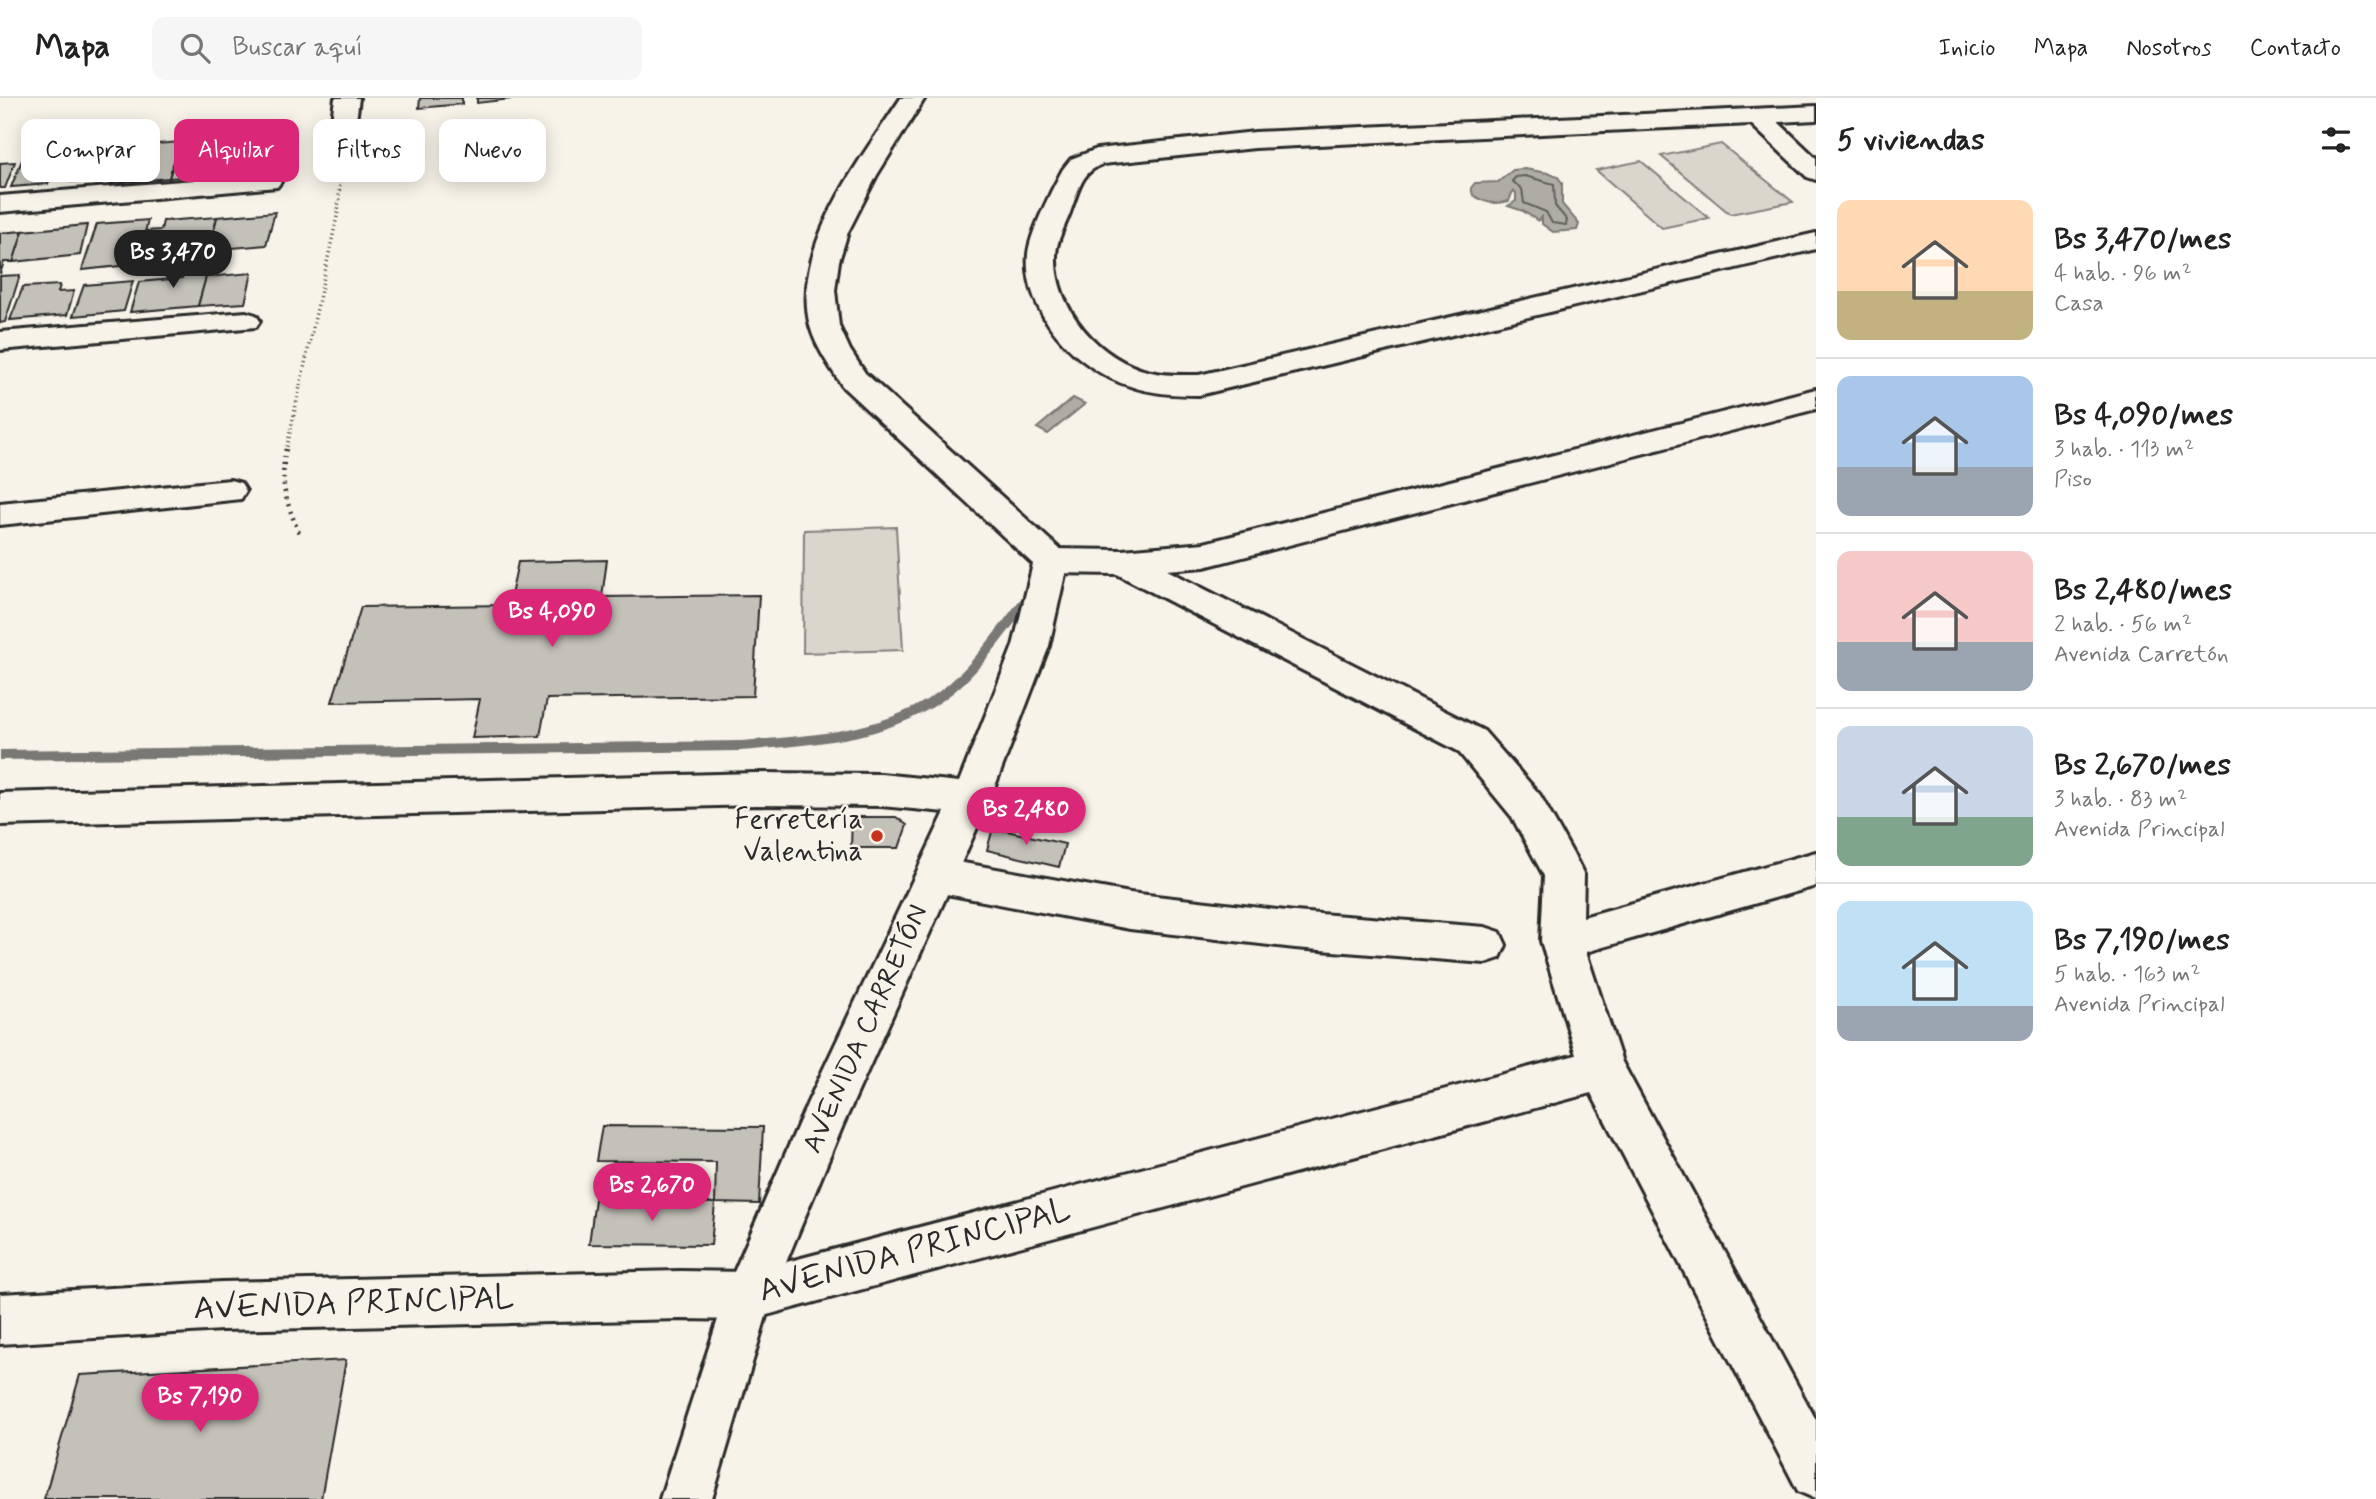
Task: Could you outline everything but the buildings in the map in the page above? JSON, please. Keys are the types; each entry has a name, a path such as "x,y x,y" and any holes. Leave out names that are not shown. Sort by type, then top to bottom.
{"street":[{"path":"913,98 829,243 820,279 822,318 834,349 854,380 1051,561 1122,562 1204,555 1816,399"},
{"path":"1816,113 1255,140 1097,157 1078,166 1060,203 1041,254 1046,285 1054,310 1083,345 1110,366 1139,379 1171,385 1199,385 1816,241"},
{"path":"1757,117 1816,172"},
{"path":"0,204 268,182"},
{"path":"0,341 246,321"},
{"path":"0,514 230,491"},
{"name":"AVENIDA CARRETÓN","path":"686,1499 748,1296 824,1117 971,799 1031,646 1051,561"},
{"path":"1122,562 1471,741 1527,806 1564,875 1562,941 1602,1069 1816,1473"},
{"path":"0,809 756,789 881,790 971,799"},
{"path":"1562,941 1816,869"},
{"path":"936,875 1130,911 1295,930 1485,945"},
{"name":"AVENIDA PRINCIPAL","path":"0,1319 222,1306 680,1294 748,1296 1602,1069"}],"path":[{"path":"299,533 288,505 281,473 338,212 345,110"}],"shaded area":[{"path":"1721,144 1793,202 1730,214 1661,156"},
{"path":"1641,161 1709,218 1662,228 1596,170"},
{"path":"896,527 903,650 803,653 804,530"}],"water":[{"path":"1525,169 1558,177 1562,183 1562,204 1579,224 1577,230 1553,232 1542,224 1542,217 1538,221 1523,211 1508,206 1516,201 1516,193 1513,191 1509,201 1499,203 1473,195 1471,188 1475,183 1498,182 1513,170"},
{"path":"1073,398 1085,404 1048,434 1037,428"}],"waterway":[{"path":"0,755 741,746 824,738 878,727 928,705 950,689 973,666 1034,590"}],"place":[{"name":"Ferretería Valentina","path":"877,836"}]}
